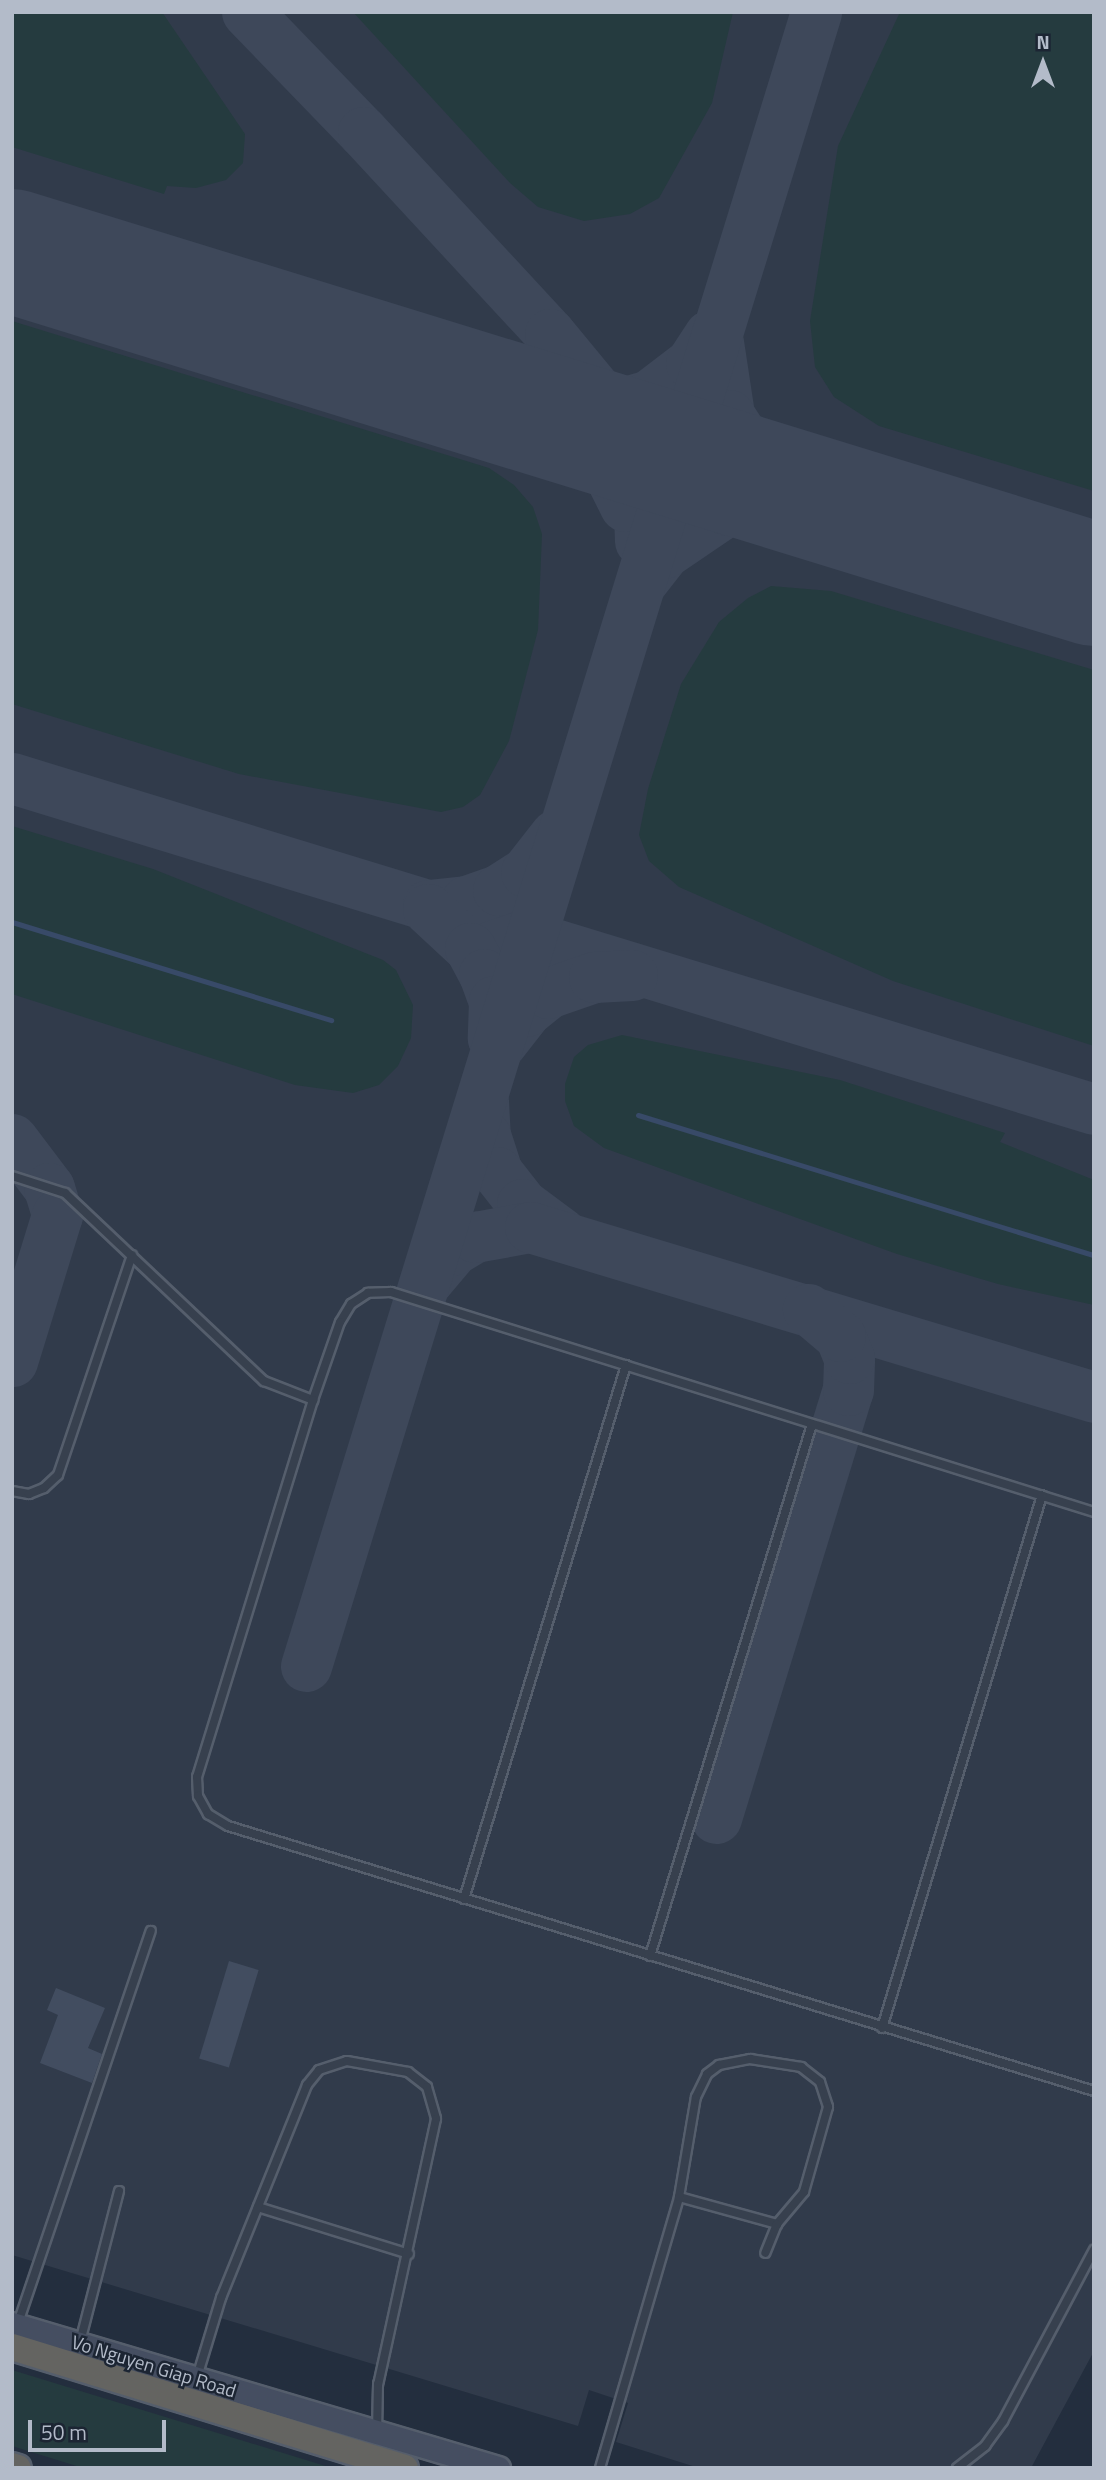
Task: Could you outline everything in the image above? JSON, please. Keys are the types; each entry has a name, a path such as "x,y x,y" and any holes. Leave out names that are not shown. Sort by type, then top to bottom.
{"highway":[{"name":"Vo Nguyen Giap Road","path":"14,2332 405,2468"},
{"path":"12,2466 18,2468"}],"main road":[{"name":"Vo Nguyen Giap Road","path":"14,2332 80,2342 196,2380 498,2468"}],"lane":[{"path":"12,1176 65,1193 264,1381 313,1400"},
{"path":"12,1491 37,1491 58,1475 132,1255"},
{"path":"1094,1512 390,1292 368,1293 351,1304 340,1322 313,1400 197,1777 198,1796 208,1814 228,1826 1094,2091"},
{"path":"464,1899 626,1365"},
{"path":"650,1956 812,1424"},
{"path":"882,2028 1042,1495"},
{"path":"14,2332 150,1931"},
{"path":"600,2468 679,2197 696,2097 707,2074 740,2061 776,2060 801,2067 820,2082 828,2107 804,2192 777,2224 765,2253"},
{"path":"196,2380 221,2298 307,2085 319,2070 347,2061 408,2072 427,2087 436,2119 410,2254 378,2384 377,2432"},
{"path":"80,2342 119,2192"},
{"path":"679,2197 777,2224"},
{"path":"258,2207 410,2254"},
{"path":"957,2468 985,2446 1003,2421 1094,2250"}],"shaded area":[{"path":"12,12 1094,12 1094,2351 1031,2468 699,2468 616,2442 628,2403 589,2390 578,2426 12,2255"}],"green space":[{"path":"12,12 162,12 245,134 243,163 226,180 196,188 167,186 164,194 12,147"},
{"path":"353,12 733,12 712,103 659,198 630,214 584,221 538,207 510,183"},
{"path":"900,12 1094,12 1094,491 879,426 834,397 815,367 810,321 838,146"},
{"path":"12,321 489,468 514,485 533,507 542,534 538,630 509,741 480,795 463,807 441,812 239,774 12,704"},
{"path":"771,586 831,591 1094,670 1094,1046 893,981 679,887 649,861 639,835 648,789 681,684 719,622 748,598"},
{"path":"12,826 153,869 383,960 396,970 413,1005 411,1038 398,1066 379,1085 353,1093 295,1085 12,994"},
{"path":"622,1035 840,1080 1005,1133 1000,1142 1094,1180 1094,1305 998,1284 897,1254 604,1148 574,1126 565,1101 565,1084 574,1057 588,1045"},
{"path":"12,2370 332,2468 83,2468 12,2446"}],"building":[{"path":"229,1961 259,1970 229,2068 199,2059"},
{"path":"56,1988 105,2008 88,2048 102,2054 92,2083 40,2063 58,2015 47,2010"}],"waterway":[{"path":"12,922 331,1020"},
{"path":"638,1115 1094,1255"}],"taxiway":[{"path":"247,12 363,132 550,334 611,408 638,484 640,541"},
{"path":"306,1666 816,12"},
{"path":"625,506 605,466 563,420 649,395 691,363 709,335"},
{"path":"718,342 729,415 751,449 814,498"},
{"path":"643,580 664,553 727,510 767,497 814,498"},
{"path":"12,778 1094,1109"},
{"path":"428,905 466,901 498,890 526,872 555,835"},
{"path":"428,909 470,948 484,974 494,1001 493,1038"},
{"path":"501,1043 526,1011 548,993 594,977 632,975"},
{"path":"483,1101 485,1135 497,1172 522,1204 561,1233"},
{"path":"12,1139 49,1188 57,1215 12,1361"},
{"path":"426,1282 453,1250 475,1237 530,1227 1094,1397"},
{"path":"716,1818 848,1390 849,1358 840,1336 808,1309"}],"runway":[{"path":"12,251 1094,584"}]}
